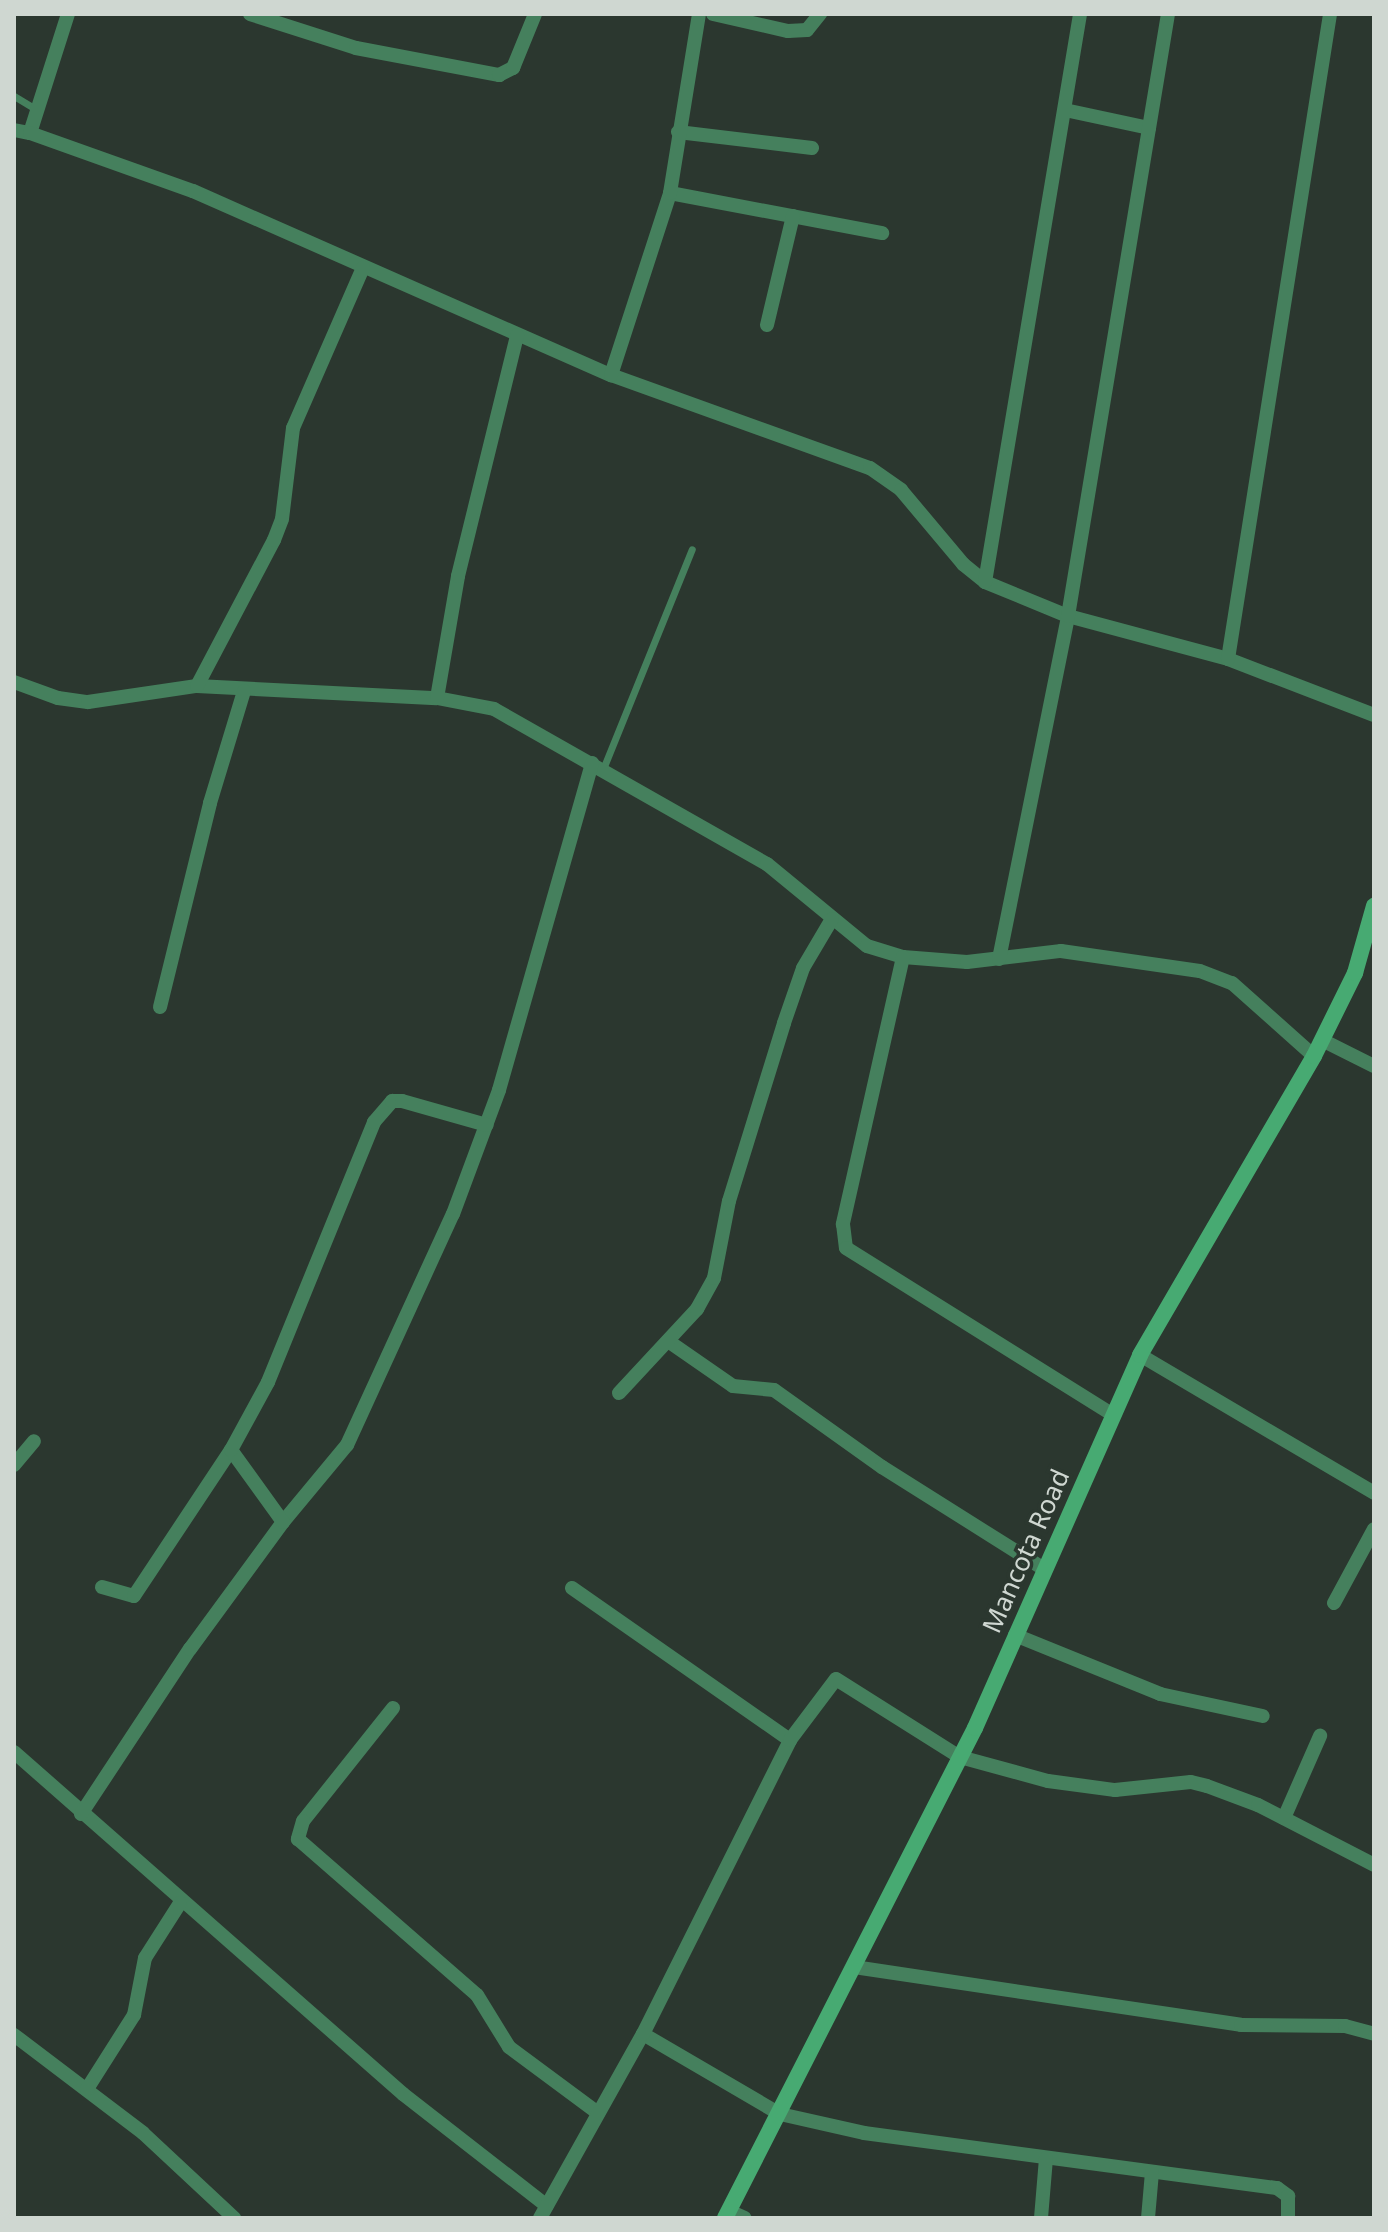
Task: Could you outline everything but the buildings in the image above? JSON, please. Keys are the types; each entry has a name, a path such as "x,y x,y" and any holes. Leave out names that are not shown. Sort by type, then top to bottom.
{"main road":[{"name":"Mancota Road","path":"727,2214 960,1757 1140,1355 1318,1048 1355,973 1374,906"}],"street":[{"path":"30,133 68,14"},
{"path":"256,15 356,48 499,75 513,68 535,14"},
{"path":"611,375 670,193 699,14"},
{"path":"713,14 788,31 807,30 820,14"},
{"path":"985,582 1080,14"},
{"path":"999,959 1068,616 1168,14"},
{"path":"1228,659 1330,14"},
{"path":"1065,110 1149,128"},
{"path":"14,130 193,191 611,375 879,473 985,582 1068,616 1228,659 1374,715"},
{"path":"678,132 812,148"},
{"path":"670,193 882,233"},
{"path":"767,325 793,216"},
{"path":"197,686 274,540 282,519 293,428 363,268"},
{"path":"437,698 458,576 517,335"},
{"path":"14,682 58,698 88,702 197,686 244,691 437,698 494,709 767,864 867,946 903,957 999,959 1061,951 1200,971 1232,983 1318,1048 1374,1066"},
{"path":"160,1007 244,691"},
{"path":"81,1814 190,1649 283,1522 347,1445 365,1411 487,1125 598,766"},
{"path":"619,1393 697,1309 714,1278 729,1201 784,1023 803,968 832,919"},
{"path":"903,957 843,1224 846,1248 1112,1414"},
{"path":"102,1587 134,1596 231,1450 268,1382 383,1108 402,1101 487,1125"},
{"path":"668,1341 733,1386 774,1390 882,1467 1044,1569"},
{"path":"1140,1355 1374,1493"},
{"path":"14,1465 34,1441"},
{"path":"231,1450 283,1522"},
{"path":"1334,1603 1374,1529"},
{"path":"572,1588 790,1740"},
{"path":"1015,1635 1160,1694 1263,1716"},
{"path":"14,1752 180,1903 544,2212 643,2034 790,1740 836,1679 960,1757 1048,1781 1115,1790 1191,1782 1284,1818 1374,1865"},
{"path":"393,1708 303,1821 298,1839 477,1995 509,2047 598,2113"},
{"path":"1284,1818 1320,1736"},
{"path":"87,2089 134,2015 145,1958 180,1903"},
{"path":"854,1967 1241,2025 1345,2026 1374,2034"},
{"path":"643,2034 780,2114 864,2133 1277,2188 1288,2196 1288,2218"},
{"path":"14,2035 87,2089 234,2218"},
{"path":"1041,2218 1046,2158"},
{"path":"1148,2218 1152,2172"},
{"path":"727,2214 745,2218"}],"lane":[{"path":"14,96 37,110"},
{"path":"598,766 692,549"}]}
